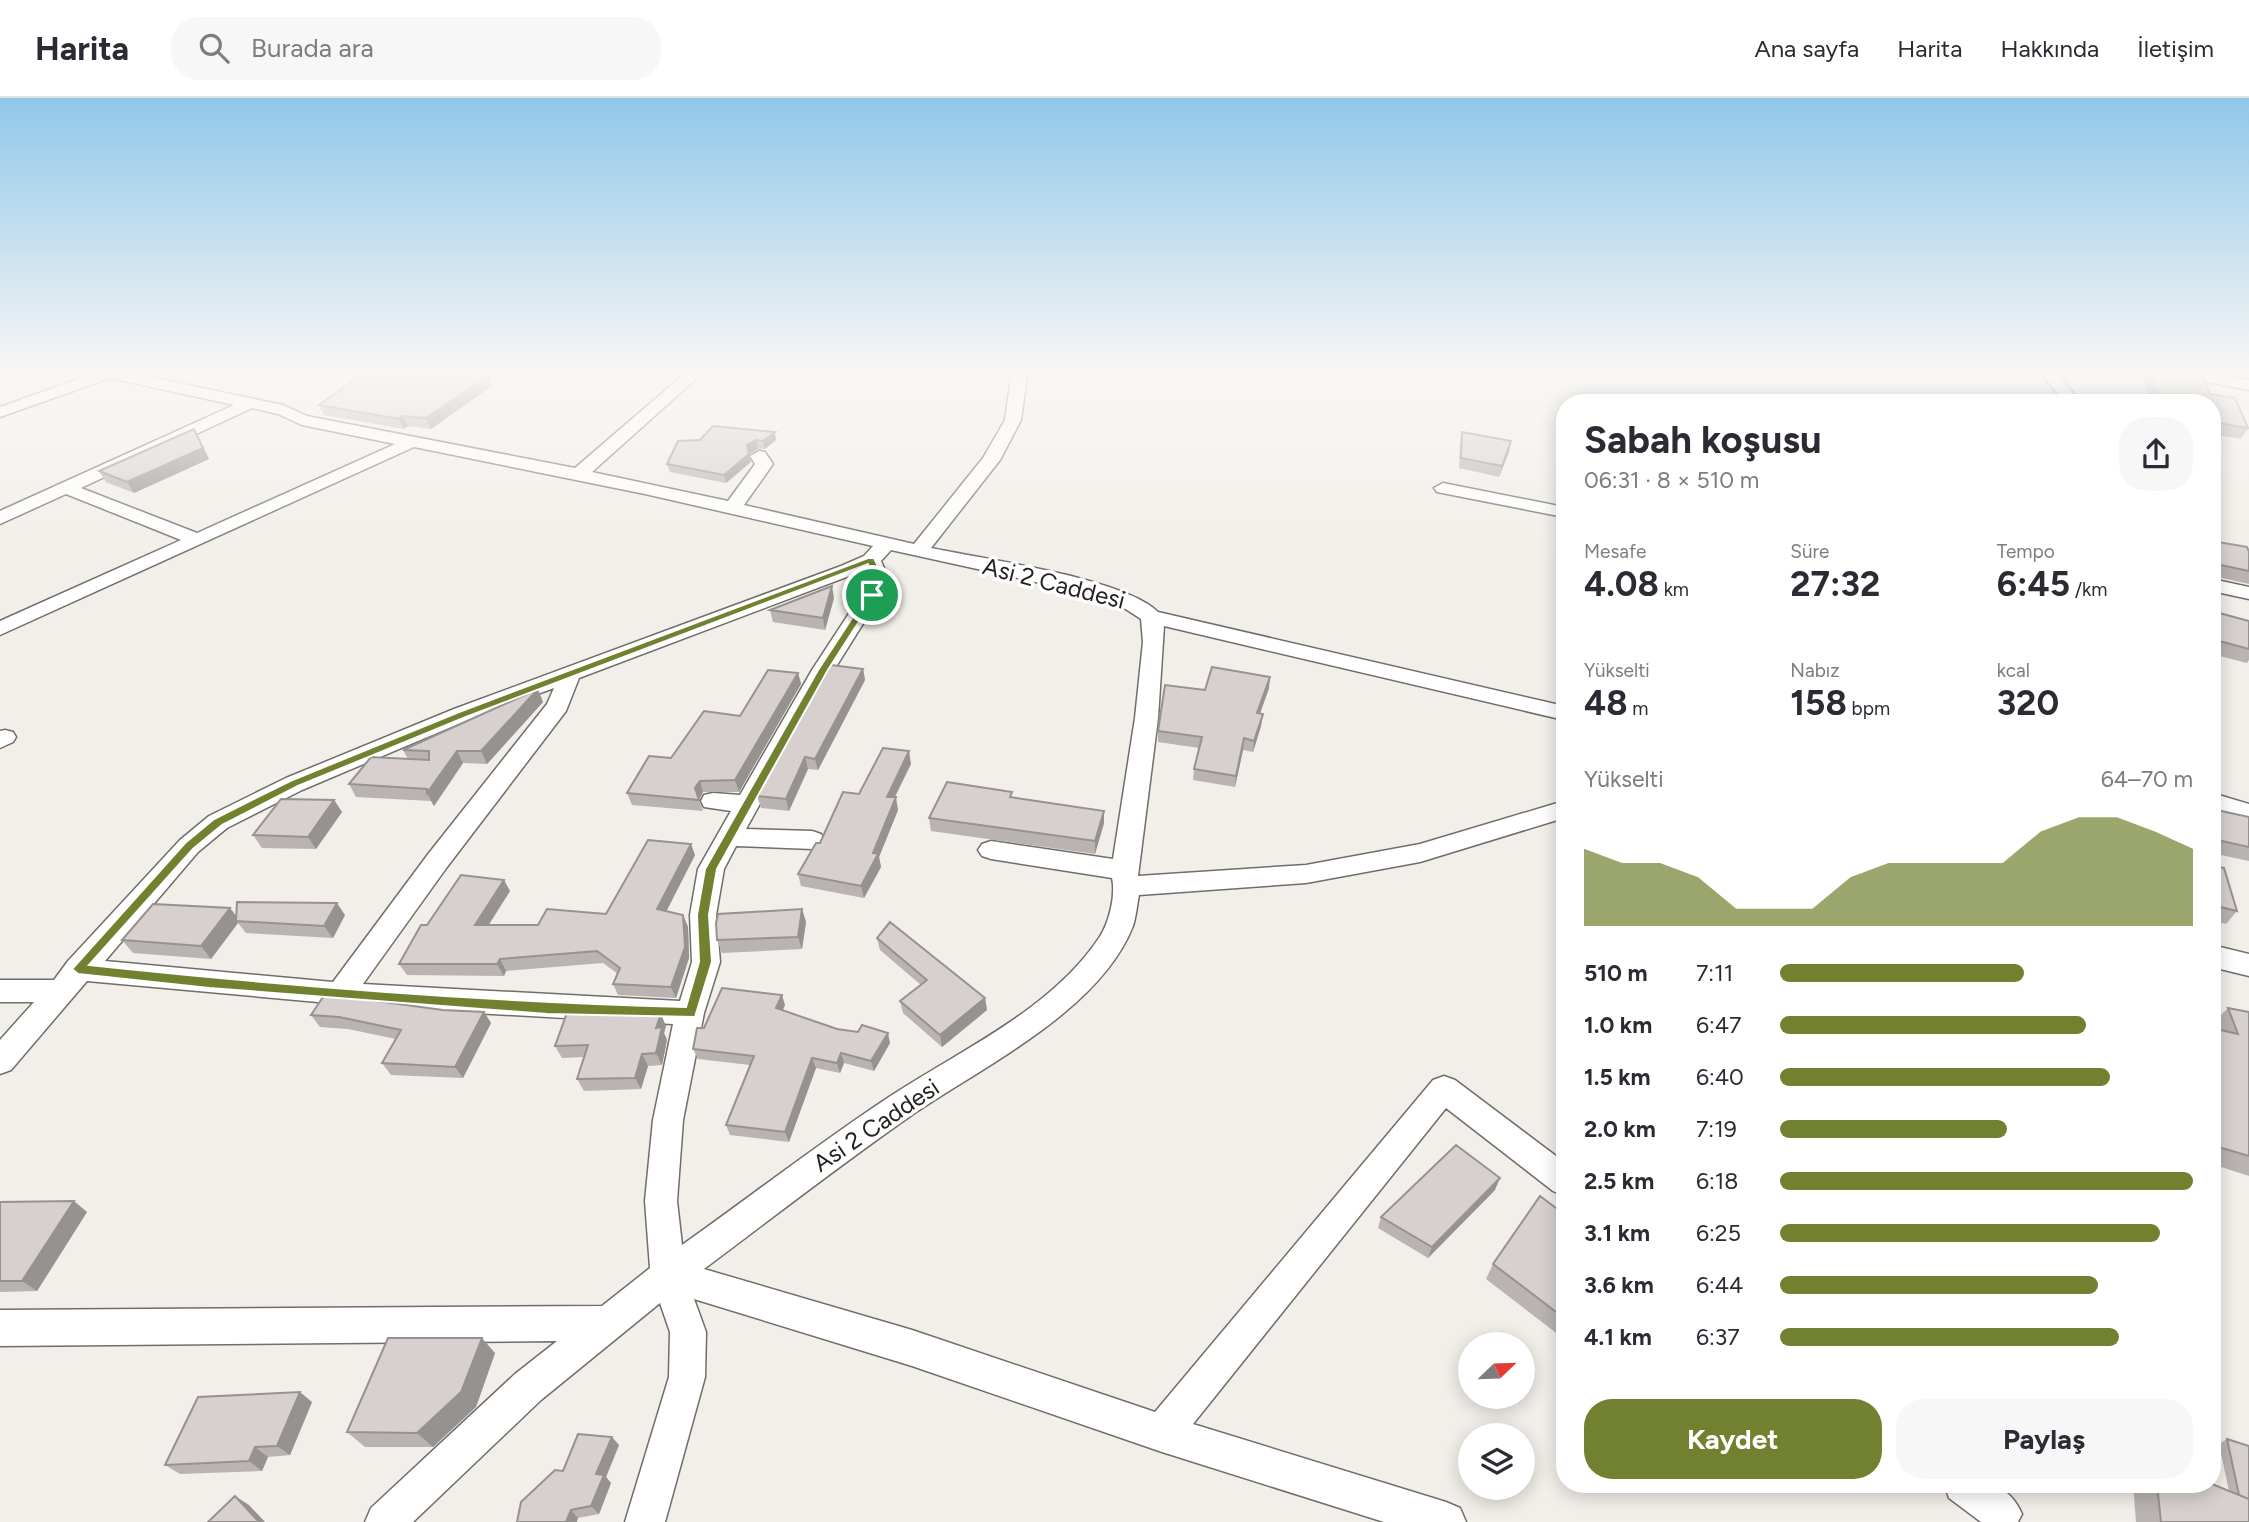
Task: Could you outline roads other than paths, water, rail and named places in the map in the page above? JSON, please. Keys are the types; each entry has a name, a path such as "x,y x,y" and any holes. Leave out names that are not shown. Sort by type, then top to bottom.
{"street":[{"path":"0,518 178,436"},
{"name":"Asi 2 Caddesi","path":"379,436 805,523 878,552 918,551 1052,579 1142,606 1151,617 1154,633 1146,725 1120,925 1108,947 1079,981 1027,1026 899,1107 765,1201 668,1275 528,1387 385,1522"},
{"path":"578,475 622,436"},
{"path":"918,551 992,460 1004,436"},
{"path":"0,629 410,443"},
{"path":"732,509 764,464 759,456"},
{"path":"66,488 198,540"},
{"path":"1443,488 1556,510"},
{"path":"0,1061 78,969 189,846 218,822 294,784 878,552 877,575 872,595 823,670 711,869 703,915 706,962 691,1013 667,1133 661,1201 668,1275 688,1332 687,1377 646,1522"},
{"path":"2221,587 2249,593"},
{"path":"1151,617 1556,711"},
{"path":"341,992 438,860 558,706 570,673"},
{"path":"713,801 746,804"},
{"path":"2221,804 2249,813"},
{"path":"991,850 1126,878 1306,874 1420,853 1556,810"},
{"path":"728,837 812,840"},
{"path":"2221,958 2249,965"},
{"path":"78,969 209,983 547,1009 691,1013"},
{"path":"0,991 60,991"},
{"path":"1162,1433 1444,1089 1556,1175"},
{"path":"668,1275 912,1348 1162,1433 1446,1522"},
{"path":"0,1328 609,1323"},
{"path":"1979,1493 2002,1507"}]}
